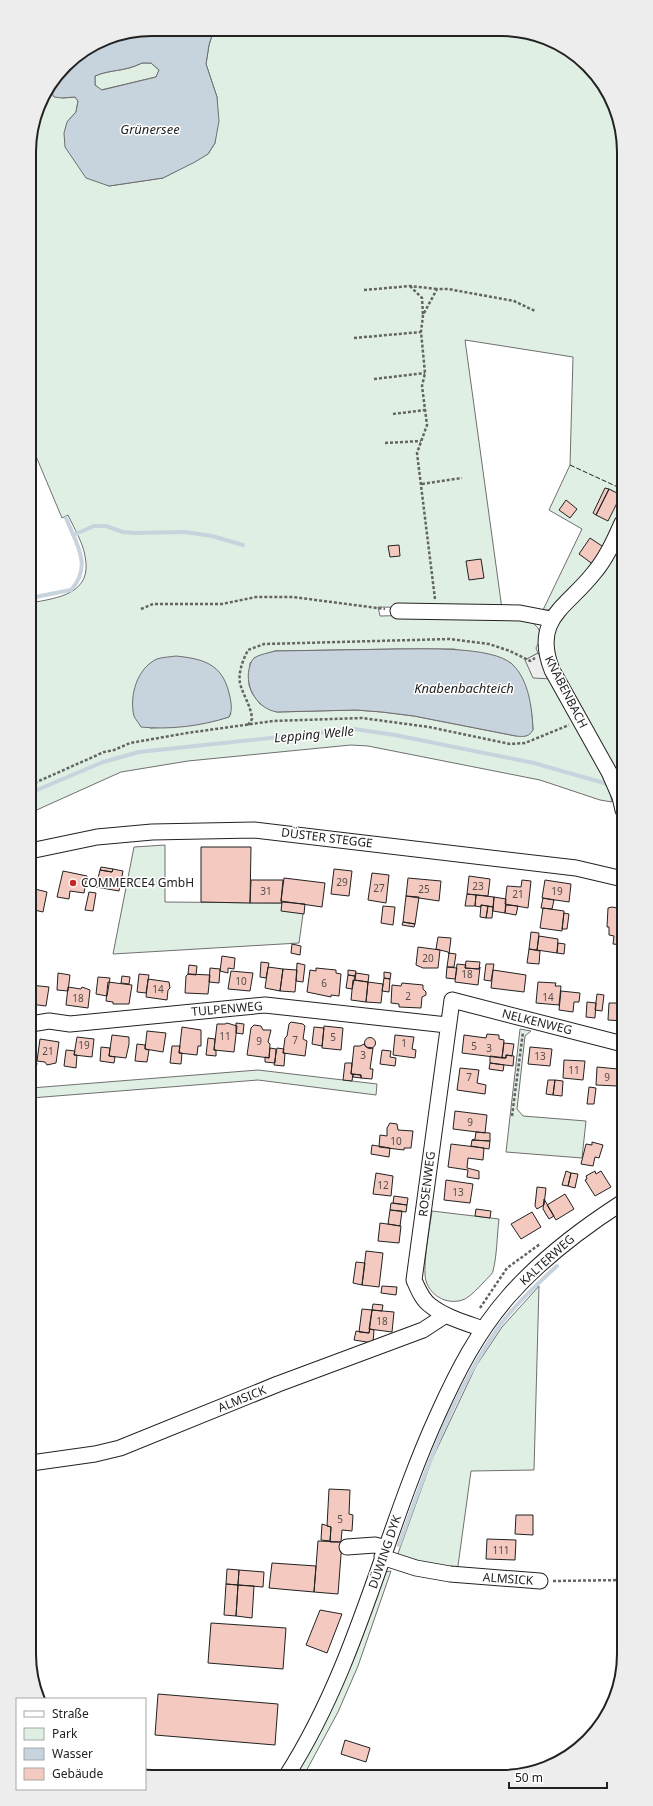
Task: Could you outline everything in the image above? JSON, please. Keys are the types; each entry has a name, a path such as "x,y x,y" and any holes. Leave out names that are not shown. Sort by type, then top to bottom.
{"street":[{"name":"KNABENBACH","path":"617,533 602,563 593,576 573,594 551,619 547,632 546,654 552,670 609,772 617,793"},
{"path":"398,611 520,613 551,619"},
{"name":"DÜSTER STEGGE","path":"36,850 97,837 152,832 254,830 576,868 617,878"},
{"name":"NELKENWEG","path":"452,1000 617,1042"},
{"name":"ROSENWEG","path":"452,1000 447,1025 414,1280 421,1294 430,1306 446,1315 483,1329"},
{"name":"TULPENWEG","path":"36,1023 49,1021 70,1024 265,1005 447,1025"},
{"name":"KALTERWEG","path":"483,1329 506,1298 525,1277 566,1242 617,1206"},
{"name":"ALMSICK","path":"36,1462 95,1454 120,1448 278,1384 423,1330 446,1315"},
{"name":"DÜWING DYK","path":"290,1770 307,1742 327,1702 355,1636 411,1476 433,1425 463,1362 483,1329"},
{"name":"ALMSICK","path":"347,1547 375,1545 384,1552 416,1568 450,1574 540,1581"}],"path":[{"path":"410,286 422,298 423,315 421,332 425,373 422,386 427,425 417,453 422,484 436,611"},
{"path":"364,290 410,286 448,289 514,301 535,311"},
{"path":"423,315 437,289"},
{"path":"354,338 421,332"},
{"path":"374,379 425,373"},
{"path":"393,414 425,410"},
{"path":"385,443 421,441"},
{"path":"422,484 462,478"},
{"path":"142,609 153,604 222,604 256,597 293,597 398,611"},
{"path":"247,725 252,719 251,708 240,683 241,663 248,650 264,644 450,639 489,644 510,651 530,661 546,654"},
{"path":"36,782 104,752 114,750 130,743 187,733 247,725 273,722 362,718 429,727 510,744 525,743 566,727 579,718"},
{"path":"512,1116 525,1019"},
{"path":"540,1581 617,1580"}],"green space":[{"path":"212,36 508,36 538,42 552,48 572,60 593,81 605,101 615,130 617,152 617,526 606,549 555,610 543,610 582,529 549,510 570,465 573,357 465,340 502,609 378,607 380,616 503,616 532,622 538,628 542,636 536,648 538,653 525,660 552,679 609,788 612,802 600,800 540,780 368,746 351,745 188,761 121,772 36,810 36,602 52,599 71,592 84,579 86,569 84,551 80,541 68,515 62,518 36,456 36,145 40,122 48,101 53,92 62,98 75,97 78,101 76,112 67,122 109,186 163,178 208,154 215,143 217,97 206,64","holes":["454,649 511,663 521,679 530,703 533,730 516,736 414,716 356,710 277,712 260,704 252,693 249,685 250,663 255,658 275,651","231,713 229,717 200,724 150,728"]},
{"path":"142,63 151,63 159,70 156,77 101,90 95,85 95,76 107,72 130,68"},
{"path":"617,539 617,772 553,663 550,633"},
{"path":"165,845 165,902 282,903 303,914 299,943 113,954 134,847"},
{"path":"520,1029 531,1031 525,1036 517,1109 523,1116 586,1121 582,1158 506,1152"},
{"path":"258,1070 377,1084 376,1095 258,1080 36,1098 36,1088"},
{"path":"432,1211 499,1219 495,1259 492,1272 490,1276 470,1296 465,1299 459,1301 447,1301 436,1296 428,1287 425,1275 425,1266"},
{"path":"539,1286 534,1470 471,1471 457,1573 396,1559 432,1459 476,1366 502,1327"},
{"path":"391,1571 358,1666 338,1712 307,1770 296,1770 385,1572"}],"shaded area":[{"path":"538,653 552,679 533,678 525,660"}],"water":[{"name":"Grünersee","path":"152,36 212,36 206,64 217,97 219,121 215,143 208,154 163,178 109,186 86,178 65,147 64,133 67,122 76,112 78,101 75,97 54,97 52,94 60,81 76,65 94,52 115,42 137,37","holes":["142,63 151,63 159,70 156,77 102,90 95,85 95,76 129,68"]},
{"name":"Knabenbachteich","path":"397,649 474,651 502,658 512,664 518,671 526,686 532,713 533,730 526,736 516,736 414,716 356,710 277,712 264,707 259,702 254,696 249,683 249,669 253,659 275,651"},
{"path":"176,656 203,661 217,669 226,683 229,693 231,708 229,717 208,723 185,726 163,728 141,727 135,717 133,708 136,683 144,669 150,663 164,657"}],"building":[{"path":"605,488 609,489 596,515 593,513"},
{"path":"609,489 617,493 617,503 608,521 596,515"},
{"path":"566,500 577,509 570,518 559,510"},
{"path":"590,538 605,548 594,565 579,554"},
{"path":"399,545 400,556 390,557 388,546"},
{"path":"481,559 484,578 469,580 466,561"},
{"path":"201,847 251,847 250,903 201,902"},
{"path":"101,867 113,869 112,872 100,870"},
{"path":"113,869 123,871 119,891 96,887 100,870 112,872"},
{"path":"334,869 352,871 349,896 331,894"},
{"name":"COMMERCE4 GmbH","path":"63,871 87,876 84,893 70,891 69,899 57,897"},
{"path":"372,873 389,875 386,903 368,900"},
{"path":"469,876 490,879 488,896 467,894"},
{"path":"284,878 325,883 322,907 281,901"},
{"path":"408,878 441,881 439,901 406,896"},
{"path":"251,880 283,880 282,903 250,903"},
{"path":"522,880 531,881 528,908 505,904 507,886 521,887"},
{"path":"545,880 571,884 569,902 542,898"},
{"path":"36,889 47,892 43,912 36,910"},
{"path":"89,892 96,893 93,911 85,910"},
{"path":"467,894 476,895 475,906 465,906"},
{"path":"476,895 494,897 493,907 481,905 481,907 475,906"},
{"path":"406,896 419,897 415,924 403,922"},
{"path":"494,897 506,899 505,913 493,911"},
{"path":"543,898 554,900 552,909 541,908"},
{"path":"282,902 305,904 304,914 281,911"},
{"path":"481,905 488,906 486,918 480,917"},
{"path":"506,905 518,906 516,915 505,913"},
{"path":"383,906 395,907 393,925 381,923"},
{"path":"488,906 493,907 492,918 486,918"},
{"path":"543,908 564,911 562,931 540,928"},
{"path":"608,908 617,908 617,944 613,944 614,936 609,935 609,927 607,927"},
{"path":"564,913 569,914 567,929 562,929"},
{"path":"403,922 415,924 414,927 402,925"},
{"path":"531,932 539,933 537,950 529,949"},
{"path":"539,936 558,939 557,953 537,950"},
{"path":"438,937 451,938 449,954 448,952 436,949"},
{"path":"558,943 565,944 564,954 557,953"},
{"path":"292,944 301,946 300,955 291,953"},
{"path":"418,947 440,950 438,968 423,968 416,965"},
{"path":"529,949 540,951 539,964 527,963"},
{"path":"449,953 456,954 454,967 447,967"},
{"path":"222,956 235,958 234,969 228,968 228,973 220,971"},
{"path":"466,961 480,962 479,969 465,968"},
{"path":"261,962 269,963 266,978 260,977"},
{"path":"297,963 305,965 303,982 296,981"},
{"path":"457,964 466,965 465,968 479,969 480,967 478,985 455,982"},
{"path":"486,964 494,964 491,981 484,980"},
{"path":"189,965 197,966 196,975 188,974"},
{"path":"268,967 283,969 280,991 265,988"},
{"path":"447,967 457,968 455,979 446,978"},
{"path":"210,968 220,969 219,983 209,982"},
{"path":"316,968 336,970 336,973 341,974 339,996 331,995 331,997 307,992 310,970 316,971"},
{"path":"283,969 297,970 295,992 280,991"},
{"path":"348,970 356,971 355,976 348,975"},
{"path":"493,970 526,975 524,992 491,988"},
{"path":"231,971 253,973 250,991 228,989"},
{"path":"384,972 391,973 390,979 384,978"},
{"path":"58,973 70,975 68,991 57,990"},
{"path":"356,973 369,975 368,982 355,980"},
{"path":"139,974 149,975 146,993 137,992"},
{"path":"188,974 210,975 208,994 185,993 186,976"},
{"path":"348,975 355,976 352,989 346,988"},
{"path":"122,976 130,977 129,984 121,983"},
{"path":"98,977 110,978 107,996 96,994"},
{"path":"384,978 390,979 389,992 382,991"},
{"path":"148,979 169,982 170,988 168,990 167,1000 146,997"},
{"path":"353,980 368,982 366,1002 351,1000"},
{"path":"108,982 132,985 129,1004 113,1004 113,1002 106,1001"},
{"path":"368,982 383,984 381,1003 366,1002"},
{"path":"538,982 556,983 555,986 561,986 559,1005 536,1003"},
{"path":"402,983 423,985 426,995 422,997 421,1008 399,1007 399,1004 391,1003 392,985 401,986"},
{"path":"36,986 49,987 46,1006 36,1005"},
{"path":"68,987 81,989 82,987 90,990 88,1008 66,1005"},
{"path":"561,991 580,993 579,1002 574,1002 573,1012 559,1010"},
{"path":"597,994 604,995 602,1011 595,1010"},
{"path":"587,1002 596,1003 595,1018 586,1017"},
{"path":"609,1003 617,1003 617,1021 608,1020"},
{"path":"291,1022 303,1024 305,1026 303,1039 307,1041 305,1056 283,1053 285,1038"},
{"path":"227,1023 237,1026 234,1052 214,1050 217,1024"},
{"path":"236,1023 244,1024 243,1034 236,1033"},
{"path":"254,1025 261,1026 263,1030 271,1030 268,1042 270,1044 269,1058 247,1055 251,1028"},
{"path":"324,1026 343,1028 341,1050 322,1048"},
{"path":"182,1027 201,1030 201,1046 198,1046 197,1055 179,1053"},
{"path":"314,1027 324,1028 322,1046 312,1044"},
{"path":"147,1031 166,1033 163,1052 145,1049"},
{"path":"487,1034 499,1035 499,1039 504,1040 502,1058 462,1053 464,1035 486,1038"},
{"path":"112,1035 129,1037 126,1058 109,1056"},
{"path":"395,1035 414,1037 412,1049 416,1050 415,1058 393,1055"},
{"path":"77,1037 94,1039 92,1057 74,1055"},
{"path":"370,1037 374,1039 376,1043 374,1047 370,1049 366,1047 364,1043 366,1039"},
{"path":"208,1038 215,1039 214,1050 216,1050 216,1056 206,1055"},
{"path":"40,1039 59,1042 56,1063 47,1065 45,1062 37,1061"},
{"path":"504,1043 514,1044 512,1056 506,1055 506,1058 502,1058"},
{"path":"137,1044 145,1045 145,1049 149,1050 147,1062 135,1061"},
{"path":"364,1044 366,1047 373,1048 370,1069 373,1069 372,1079 361,1078 361,1075 351,1074 354,1046"},
{"path":"172,1046 180,1046 179,1053 182,1053 181,1064 170,1063"},
{"path":"101,1047 110,1048 109,1056 115,1057 114,1063 100,1061"},
{"path":"530,1047 552,1049 550,1066 528,1064"},
{"path":"270,1048 276,1049 275,1063 265,1062 265,1057 269,1058"},
{"path":"277,1048 284,1049 284,1066 274,1065"},
{"path":"66,1050 75,1051 74,1055 77,1055 76,1068 64,1066"},
{"path":"382,1050 391,1051 390,1057 396,1058 395,1066 380,1064"},
{"path":"506,1055 514,1056 513,1066 490,1063 490,1056 506,1058"},
{"path":"564,1060 585,1061 583,1080 563,1078"},
{"path":"345,1063 352,1063 352,1081 343,1080"},
{"path":"490,1063 504,1065 503,1071 489,1069"},
{"path":"597,1067 617,1069 617,1086 596,1085"},
{"path":"460,1068 479,1070 477,1083 486,1085 485,1094 457,1090"},
{"path":"353,1074 361,1075 361,1078 353,1077"},
{"path":"548,1080 555,1080 553,1095 546,1094"},
{"path":"555,1080 563,1081 562,1096 553,1095"},
{"path":"589,1087 596,1088 594,1104 587,1104"},
{"path":"455,1111 487,1115 485,1133 453,1129"},
{"path":"390,1123 397,1124 398,1130 413,1131 411,1148 404,1148 404,1150 379,1147 380,1135 387,1136 387,1128"},
{"path":"476,1132 490,1133 490,1141 472,1140 475,1139"},
{"path":"472,1140 490,1141 489,1149 471,1146"},
{"path":"592,1142 603,1145 599,1158 595,1157 593,1166 581,1164 586,1144 592,1145"},
{"path":"451,1144 484,1148 483,1160 468,1158 467,1168 479,1171 479,1179 467,1177 468,1170 448,1167"},
{"path":"372,1145 390,1148 389,1157 371,1154"},
{"path":"566,1171 571,1173 568,1186 562,1185"},
{"path":"595,1171 596,1174 601,1171 611,1187 595,1196 585,1180 587,1179 586,1176"},
{"path":"376,1173 393,1176 391,1196 373,1194"},
{"path":"571,1173 578,1174 575,1188 568,1186"},
{"path":"446,1180 473,1184 470,1203 444,1200"},
{"path":"537,1187 546,1188 544,1205 537,1209 535,1206"},
{"path":"565,1194 574,1209 556,1220 547,1205"},
{"path":"394,1196 408,1198 407,1205 393,1203"},
{"path":"544,1199 554,1216 549,1219 543,1209"},
{"path":"391,1203 407,1205 406,1212 390,1210"},
{"path":"476,1209 491,1211 490,1218 475,1216"},
{"path":"390,1210 402,1211 400,1226 388,1224"},
{"path":"532,1212 541,1227 521,1239 511,1224"},
{"path":"380,1223 401,1226 399,1243 378,1241"},
{"path":"366,1251 383,1253 379,1287 362,1285"},
{"path":"356,1262 365,1263 362,1285 353,1283"},
{"path":"382,1286 397,1287 396,1295 381,1293"},
{"path":"373,1304 383,1305 382,1311 372,1310"},
{"path":"362,1309 372,1310 369,1333 359,1332"},
{"path":"372,1310 394,1312 392,1332 369,1329"},
{"path":"370,1329 374,1330 373,1343 354,1340 356,1331 369,1333"},
{"path":"329,1489 350,1490 349,1514 353,1515 352,1531 342,1530 341,1542 330,1542 331,1527 327,1526"},
{"path":"516,1515 533,1515 533,1535 515,1534"},
{"path":"322,1524 331,1527 330,1541 321,1540"},
{"path":"487,1539 516,1540 515,1560 486,1559"},
{"path":"318,1541 342,1542 338,1594 314,1592"},
{"path":"272,1563 316,1566 314,1592 269,1588"},
{"path":"227,1569 239,1570 238,1585 226,1584"},
{"path":"239,1570 264,1572 263,1587 238,1585"},
{"path":"226,1584 238,1585 236,1616 224,1615"},
{"path":"238,1585 254,1586 252,1618 236,1616"},
{"path":"320,1610 342,1614 327,1653 306,1645"},
{"path":"211,1623 286,1628 283,1669 208,1663"},
{"path":"158,1694 278,1704 275,1745 155,1735"},
{"path":"345,1740 370,1748 366,1762 341,1754"}],"waterway":[{"path":"36,597 71,590 78,581 82,563 78,545 66,518"},
{"path":"73,535 94,526 106,526 123,532 134,533 185,532 212,536 243,545"},
{"name":"Lepping Welle","path":"36,790 103,762 139,752 354,729 395,735 534,763 611,785"},
{"path":"399,1545 430,1460 468,1377 483,1351 506,1317 527,1294 557,1266"}],"fence":[{"path":"570,465 617,487"}],"place":[{"name":"COMMERCE4 GmbH","path":"73,883"}]}
